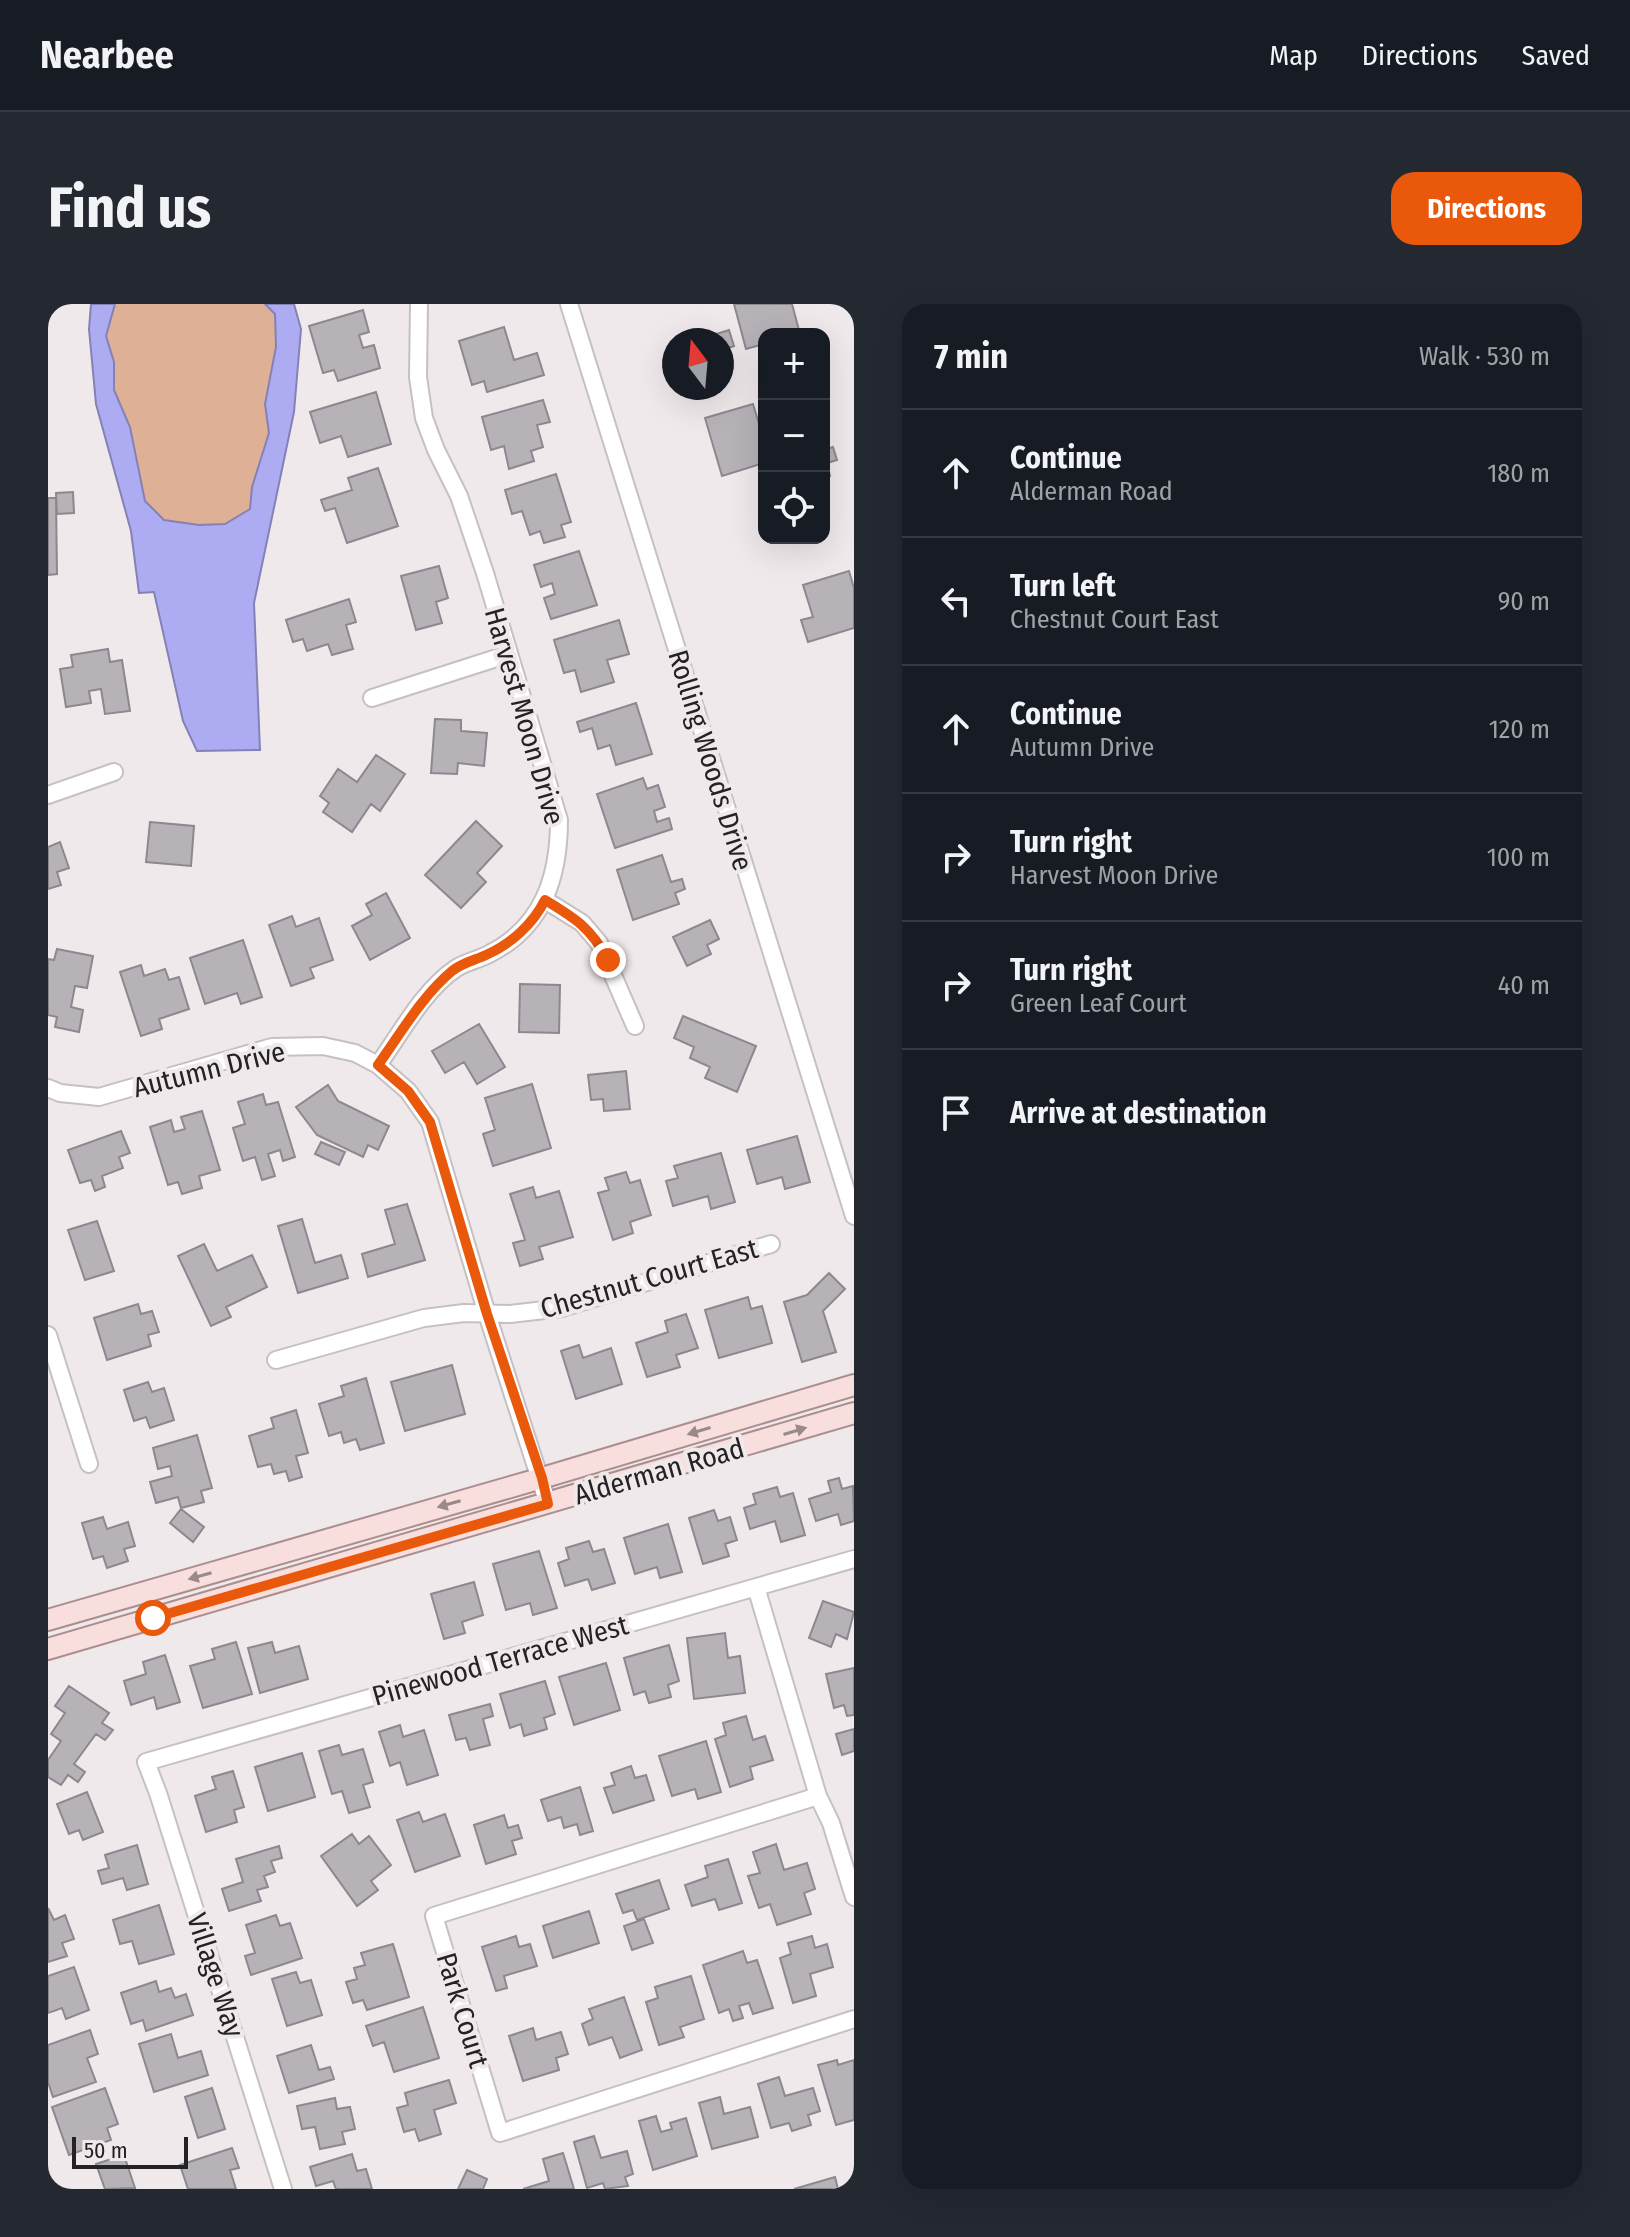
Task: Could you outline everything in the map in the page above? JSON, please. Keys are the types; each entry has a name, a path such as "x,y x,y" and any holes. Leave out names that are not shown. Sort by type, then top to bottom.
{"main road":[{"name":"Alderman Road","path":"48,1620 854,1385"},
{"name":"Alderman Road","path":"48,1649 854,1413"}],"street":[{"name":"Harvest Moon Drive","path":"378,1065 434,987 457,968 491,954 517,936 537,914 545,900 559,848 559,820 485,573 459,496 424,418 418,377 419,304"},
{"name":"Rolling Woods Drive","path":"569,304 854,1216"},
{"path":"372,698 509,654"},
{"path":"48,795 114,772"},
{"path":"545,900 582,923 599,943 635,1026"},
{"name":"Autumn Drive","path":"48,1088 60,1093 99,1097 272,1047 323,1046 355,1053 378,1065 408,1091 430,1122 487,1314"},
{"name":"Chestnut Court East","path":"276,1360 424,1318 562,1308 771,1244"},
{"path":"487,1314 548,1504"},
{"path":"48,1335 89,1464"},
{"name":"Pinewood Terrace West","path":"146,1762 854,1559"},
{"path":"756,1587 818,1796 831,1823 854,1897"},
{"name":"Village Way","path":"146,1762 283,2189"},
{"name":"Park Court","path":"818,1796 434,1916 500,2133 854,2019"}],"shaded area":[{"path":"115,304 265,304 275,314 276,347 265,404 269,433 252,487 250,509 225,524 199,525 164,520 145,501 130,427 114,390 114,362 106,336"}],"water":[{"path":"91,304 115,304 106,336 114,362 114,390 130,427 145,501 164,520 199,525 225,524 250,509 252,487 269,433 265,404 276,347 275,314 265,304 294,304 301,329 294,412 254,603 260,750 197,751 183,721 154,592 139,593 131,531 96,404 89,329"}],"building":[{"path":"734,304 792,304 798,328 758,328 758,346 746,349"},
{"path":"363,310 369,332 359,335 363,348 374,345 380,368 338,381 334,370 323,373 309,326"},
{"path":"504,327 514,360 537,353 544,375 487,392 484,381 472,385 459,341"},
{"path":"376,392 391,444 348,457 341,436 320,443 310,412"},
{"path":"543,400 550,422 537,425 543,447 531,451 534,461 509,469 504,446 491,450 482,417"},
{"path":"753,404 758,420 758,465 722,476 705,418"},
{"path":"833,447 837,460 830,462 830,448"},
{"path":"378,468 398,526 347,543 335,508 325,511 321,500 352,490 348,478"},
{"path":"556,474 571,522 561,525 565,537 544,543 540,531 530,535 522,511 512,514 505,490"},
{"path":"73,492 74,513 57,514 56,493"},
{"path":"48,498 56,498 57,574 48,575"},
{"path":"579,551 597,605 551,619 544,598 555,594 552,583 541,587 534,565"},
{"path":"439,566 448,598 436,602 442,623 416,630 401,576"},
{"path":"849,571 854,588 854,628 808,642 801,620 813,617 803,585"},
{"path":"349,599 356,622 346,625 353,649 332,655 328,644 307,651 303,639 293,642 286,620"},
{"path":"619,620 629,654 607,660 614,682 581,692 575,670 564,673 554,640"},
{"path":"108,649 110,662 122,660 130,711 105,714 101,689 89,691 91,703 66,707 60,669 73,667 71,655"},
{"path":"636,703 652,754 616,765 610,745 598,749 592,728 580,732 577,722"},
{"path":"435,719 461,720 461,731 487,733 484,766 458,763 457,774 431,773"},
{"path":"376,755 405,774 380,811 371,804 352,832 323,812 329,803 320,796 338,769 357,782"},
{"path":"643,778 647,789 658,785 665,807 654,811 657,822 669,818 672,829 615,848 597,794"},
{"path":"476,821 502,846 477,873 486,882 461,908 425,875"},
{"path":"150,822 194,826 191,866 146,862"},
{"path":"60,842 69,868 57,872 61,885 48,889 48,847"},
{"path":"662,855 671,882 682,879 685,889 675,893 679,904 633,920 617,870"},
{"path":"386,893 410,938 370,960 352,926 372,915 366,904"},
{"path":"292,916 296,927 319,918 333,960 310,968 314,978 291,986 269,925"},
{"path":"710,920 719,939 707,945 711,954 687,966 673,937"},
{"path":"243,940 262,997 241,1004 237,993 205,1004 190,958"},
{"path":"57,949 93,956 87,988 75,986 71,1007 83,1010 79,1032 55,1027 57,1017 48,1015 48,959 54,960"},
{"path":"141,965 144,976 165,969 169,980 179,977 189,1009 159,1019 162,1029 141,1036 120,972"},
{"path":"520,984 560,985 559,1033 519,1032"},
{"path":"683,1016 756,1046 737,1092 705,1078 710,1067 690,1058 694,1047 674,1038"},
{"path":"479,1024 505,1067 477,1084 464,1062 445,1073 432,1051"},
{"path":"626,1071 630,1109 604,1111 603,1099 591,1100 588,1075"},
{"path":"532,1084 551,1148 493,1166 483,1134 495,1130 485,1098"},
{"path":"328,1085 338,1101 389,1126 378,1150 368,1145 363,1157 317,1135 296,1107"},
{"path":"263,1094 266,1105 278,1102 295,1157 283,1161 280,1150 268,1154 275,1176 262,1180 255,1157 243,1161 233,1128 245,1124 238,1102"},
{"path":"202,1111 220,1170 199,1176 202,1188 182,1194 178,1182 168,1185 150,1127 171,1120 174,1132 185,1129 181,1117"},
{"path":"121,1131 130,1153 119,1157 123,1168 102,1176 105,1187 95,1191 91,1180 80,1183 68,1150"},
{"path":"797,1136 810,1182 785,1189 782,1177 757,1184 747,1150"},
{"path":"321,1142 345,1152 339,1165 315,1154"},
{"path":"721,1153 735,1202 711,1209 708,1196 673,1206 666,1181 678,1178 674,1166"},
{"path":"626,1172 630,1183 640,1180 651,1215 630,1222 633,1233 613,1240 598,1193 609,1190 605,1178"},
{"path":"533,1187 536,1198 559,1191 573,1237 539,1247 543,1259 520,1266 513,1243 525,1240 510,1194"},
{"path":"407,1204 425,1260 368,1277 362,1254 395,1244 385,1210"},
{"path":"302,1219 315,1263 341,1255 348,1278 298,1293 278,1226"},
{"path":"97,1221 114,1271 85,1280 68,1230"},
{"path":"204,1244 217,1271 252,1255 267,1287 226,1307 231,1317 211,1326 178,1256"},
{"path":"829,1273 845,1289 823,1311 836,1352 802,1362 784,1302 807,1295"},
{"path":"748,1297 751,1309 762,1306 772,1343 719,1358 705,1310"},
{"path":"138,1304 141,1314 152,1311 159,1332 148,1335 151,1346 107,1360 94,1318"},
{"path":"686,1314 698,1348 676,1355 680,1367 647,1377 636,1343 668,1332 665,1321"},
{"path":"579,1345 583,1358 611,1348 622,1384 576,1399 561,1351"},
{"path":"452,1365 465,1414 405,1431 391,1382"},
{"path":"366,1378 384,1443 360,1450 356,1439 344,1443 341,1432 329,1436 319,1404 344,1396 341,1386"},
{"path":"148,1382 152,1392 164,1388 174,1420 150,1428 146,1417 134,1421 124,1390"},
{"path":"296,1410 308,1453 296,1456 302,1477 289,1481 286,1471 274,1474 271,1464 258,1467 249,1436 274,1428 271,1418"},
{"path":"197,1435 212,1488 201,1491 204,1502 181,1508 178,1497 156,1503 150,1482 172,1476 170,1466 158,1469 153,1448"},
{"path":"839,1478 842,1489 853,1486 854,1521 841,1525 838,1514 816,1521 809,1499 831,1492 828,1481"},
{"path":"777,1487 780,1497 793,1493 805,1535 781,1542 775,1521 750,1529 744,1508 756,1504 753,1494"},
{"path":"181,1509 204,1527 193,1542 170,1523"},
{"path":"714,1510 718,1521 730,1517 737,1540 725,1544 729,1556 703,1564 689,1518"},
{"path":"103,1517 107,1529 128,1522 135,1546 124,1549 128,1561 107,1568 103,1556 93,1559 82,1523"},
{"path":"668,1524 682,1572 660,1578 657,1567 635,1574 624,1538"},
{"path":"589,1541 593,1552 604,1549 615,1583 592,1590 588,1579 565,1586 558,1563 569,1559 566,1548"},
{"path":"539,1551 557,1608 533,1615 530,1603 506,1610 493,1564"},
{"path":"474,1582 483,1615 462,1622 465,1633 444,1639 431,1594"},
{"path":"823,1601 854,1612 847,1639 836,1634 831,1647 809,1638"},
{"path":"725,1633 728,1658 740,1656 745,1693 694,1699 687,1638"},
{"path":"236,1642 252,1694 203,1708 190,1666 215,1659 212,1649"},
{"path":"272,1642 275,1653 299,1646 308,1679 260,1693 248,1648"},
{"path":"669,1645 679,1681 668,1685 671,1697 649,1703 645,1691 634,1695 624,1658"},
{"path":"165,1655 180,1702 157,1709 154,1697 131,1705 124,1681 146,1674 143,1662"},
{"path":"606,1663 620,1710 574,1725 559,1677"},
{"path":"854,1668 854,1715 847,1716 844,1705 834,1708 826,1674"},
{"path":"545,1681 555,1714 544,1718 547,1729 524,1736 521,1724 510,1728 500,1694"},
{"path":"69,1686 109,1713 102,1723 113,1730 105,1740 96,1734 74,1764 85,1772 78,1782 68,1775 61,1785 48,1777 48,1760 61,1741 51,1734 65,1713 55,1706"},
{"path":"490,1704 493,1716 483,1719 490,1745 470,1750 466,1738 456,1740 449,1715"},
{"path":"746,1716 753,1740 765,1736 773,1760 750,1767 753,1779 730,1787 715,1739 726,1735 723,1723"},
{"path":"400,1725 403,1737 424,1730 438,1775 407,1785 400,1762 390,1766 379,1732"},
{"path":"854,1729 854,1751 842,1755 836,1734"},
{"path":"706,1741 721,1792 698,1799 695,1789 672,1796 659,1756"},
{"path":"339,1745 342,1755 363,1749 373,1782 363,1785 370,1807 349,1813 342,1791 332,1794 319,1751"},
{"path":"302,1753 315,1797 268,1811 255,1767"},
{"path":"631,1766 635,1778 646,1775 654,1800 613,1813 604,1788 615,1785 611,1773"},
{"path":"233,1771 244,1807 234,1810 237,1822 206,1832 195,1796 216,1789 212,1777"},
{"path":"580,1787 593,1831 580,1835 577,1824 564,1828 561,1817 548,1821 541,1800"},
{"path":"87,1792 103,1832 83,1840 79,1830 69,1834 57,1804"},
{"path":"419,1812 423,1822 445,1814 460,1856 415,1872 397,1820"},
{"path":"504,1815 508,1828 518,1825 522,1838 512,1841 516,1854 486,1864 474,1825"},
{"path":"352,1834 359,1844 369,1836 391,1865 371,1881 378,1890 357,1906 321,1856"},
{"path":"776,1844 784,1870 807,1863 815,1889 804,1893 811,1914 777,1925 770,1904 759,1908 748,1876 760,1873 753,1852"},
{"path":"137,1845 148,1884 127,1890 123,1878 102,1884 98,1871 109,1868 105,1855"},
{"path":"279,1846 282,1858 271,1861 275,1872 264,1876 268,1887 257,1890 261,1901 229,1911 222,1889 243,1882 236,1859"},
{"path":"728,1859 742,1903 719,1910 715,1899 692,1906 685,1885 708,1877 705,1866"},
{"path":"659,1880 669,1909 637,1920 633,1910 623,1913 616,1894"},
{"path":"159,1905 174,1954 139,1964 132,1941 120,1944 113,1920"},
{"path":"48,1908 54,1920 65,1915 74,1939 62,1943 67,1956 48,1962"},
{"path":"589,1911 599,1943 553,1958 543,1926"},
{"path":"276,1915 280,1926 290,1923 302,1958 251,1975 245,1956 255,1953 246,1925"},
{"path":"644,1919 653,1943 632,1950 624,1926"},
{"path":"516,1936 519,1947 530,1944 537,1966 504,1976 507,1988 496,1991 482,1947"},
{"path":"812,1936 815,1948 827,1944 833,1967 810,1974 816,1996 793,2003 780,1958 791,1954 788,1943"},
{"path":"393,1944 409,1997 367,2010 363,2000 353,2003 346,1982 357,1979 354,1968 365,1965 361,1953"},
{"path":"743,1951 747,1963 757,1960 773,2008 753,2014 749,2003 739,2006 743,2018 733,2021 729,2009 719,2013 703,1965"},
{"path":"74,1967 89,2010 66,2019 62,2008 48,2013 48,1976"},
{"path":"296,1972 300,1983 311,1980 322,2015 287,2026 272,1979"},
{"path":"691,1976 704,2019 680,2027 684,2037 659,2045 646,2002 658,1998 655,1987"},
{"path":"156,1981 159,1992 171,1988 175,1998 186,1994 193,2015 146,2031 143,2020 131,2024 121,1993"},
{"path":"624,1997 642,2050 620,2058 612,2037 589,2045 582,2024 593,2019 589,2009"},
{"path":"423,2007 439,2058 394,2072 384,2042 373,2046 366,2026"},
{"path":"533,2028 536,2040 561,2032 568,2054 556,2058 559,2070 523,2081 509,2036"},
{"path":"90,2030 98,2054 87,2058 96,2082 53,2097 48,2082 48,2045"},
{"path":"171,2034 178,2058 201,2051 208,2075 154,2092 139,2044"},
{"path":"311,2045 319,2070 330,2067 334,2079 289,2093 277,2056"},
{"path":"837,2060 838,2065 854,2060 854,2120 836,2125 818,2065"},
{"path":"779,2077 785,2096 813,2088 820,2111 808,2115 811,2125 792,2131 789,2123 771,2128 758,2084"},
{"path":"449,2080 456,2103 434,2110 441,2134 419,2141 415,2129 404,2132 397,2108 408,2105 405,2093"},
{"path":"105,2088 118,2124 107,2128 111,2140 69,2155 52,2107"},
{"path":"212,2088 225,2129 198,2138 185,2097"},
{"path":"720,2097 724,2114 750,2107 758,2137 712,2149 699,2103"},
{"path":"335,2098 337,2109 350,2107 355,2129 342,2132 345,2144 320,2149 315,2127 302,2129 297,2106"},
{"path":"656,2116 661,2132 672,2129 670,2123 686,2118 697,2156 653,2170 639,2121"},
{"path":"594,2136 601,2158 627,2151 633,2174 625,2177 628,2186 605,2189 603,2183 587,2188 574,2142"},
{"path":"232,2148 239,2168 230,2170 236,2189 188,2189 180,2165"},
{"path":"563,2153 574,2189 523,2189 549,2181 543,2159"},
{"path":"352,2154 357,2171 366,2169 372,2189 336,2189 333,2181 316,2186 310,2167"},
{"path":"124,2155 135,2188 105,2189 96,2164"},
{"path":"467,2170 487,2179 483,2189 458,2189"},
{"path":"835,2177 838,2189 794,2189"}],"route":[{"path":"153,1618 548,1504 430,1122 408,1091 378,1065 434,987 457,968 491,954 517,936 545,900 582,923 599,943 608,960"}]}
